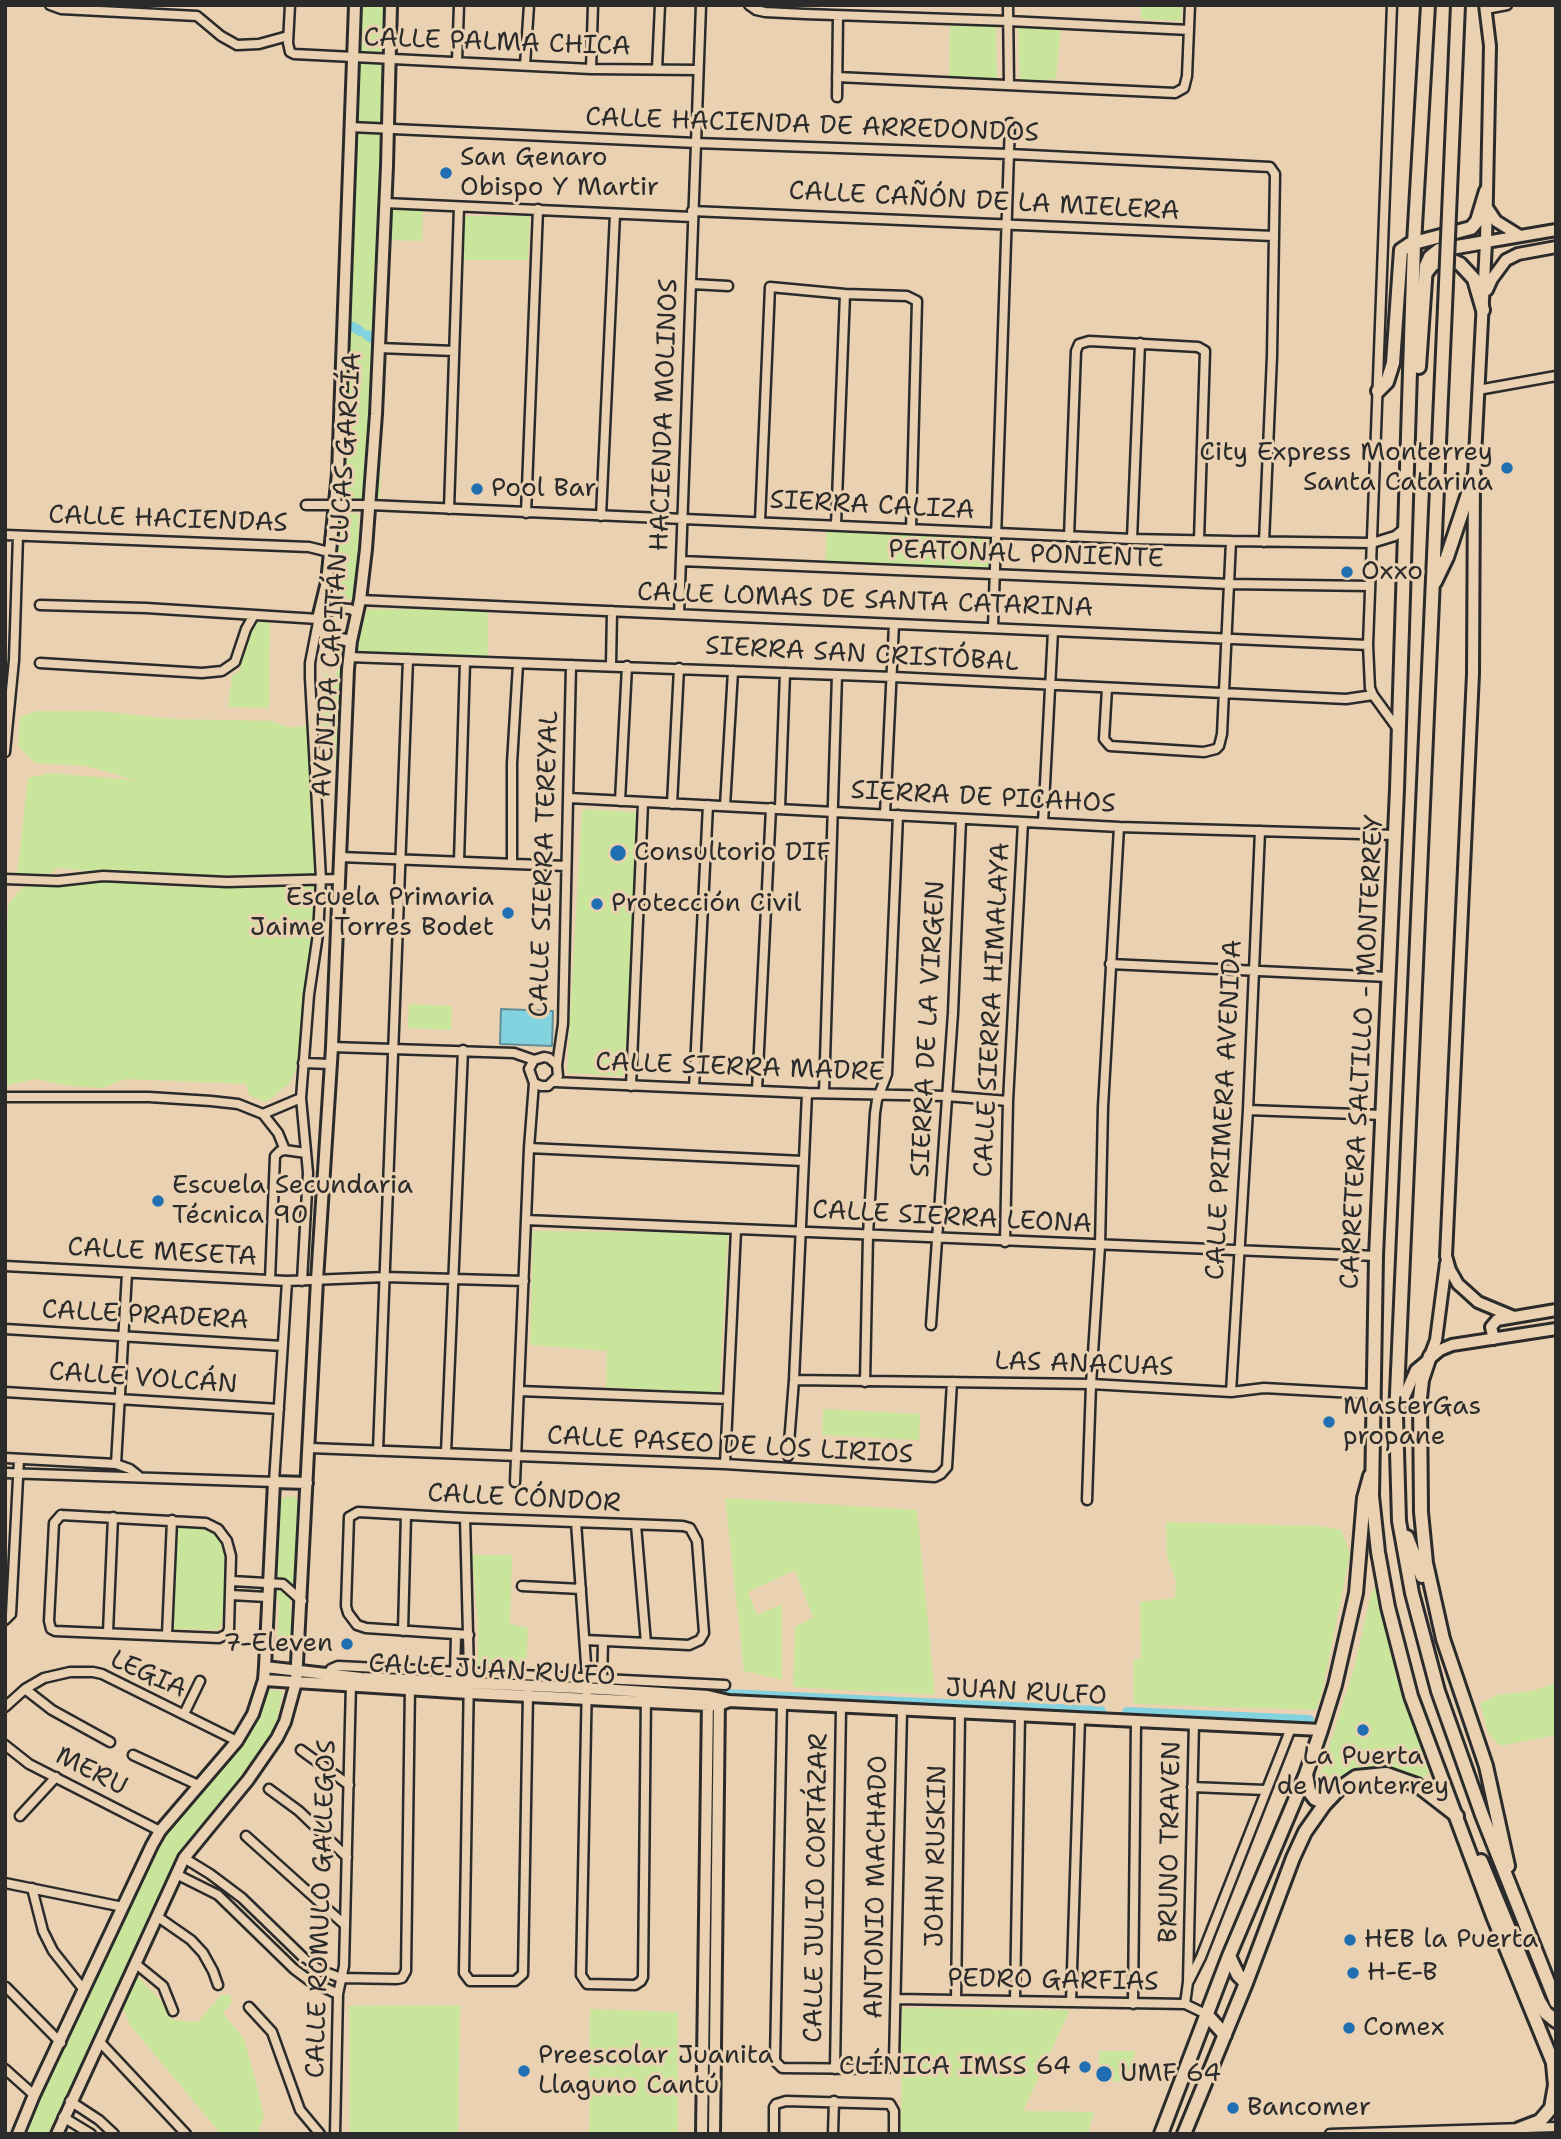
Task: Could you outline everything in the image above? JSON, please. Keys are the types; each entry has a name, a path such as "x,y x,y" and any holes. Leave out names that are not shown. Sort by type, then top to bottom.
{"main road":[{"name":"CARRETERA SALTILLO - MONTERREY","path":"1428,5 1414,243 1399,731 1376,1256 1371,1469 1373,1518 1393,1628 1411,1696 1493,1916 1555,2066"},
{"name":"CARRETERA SALTILLO - MONTERREY","path":"1458,5 1396,1416 1399,1521 1426,1654 1465,1769 1556,2002"},
{"path":"1378,391 1387,382 1393,363 1400,252 1404,246 1471,228 1478,221 1486,191"},
{"path":"1410,416 1415,409 1418,387 1428,261 1436,251 1486,242"},
{"path":"1426,275 1437,262 1446,259 1456,261 1474,279 1483,310"},
{"path":"1433,585 1447,557 1474,476"},
{"path":"1430,1356 1420,1389 1421,1512 1426,1563 1443,1639"},
{"path":"1161,2134 1206,2014 1306,1774 1321,1730 1339,1672 1356,1592 1364,1498 1371,1469"},
{"path":"1399,1521 1418,1564 1486,1766 1515,1897"},
{"path":"1306,1774 1309,1791 1315,1799 1322,1801 1356,1777 1385,1774 1417,1785 1457,1816"},
{"path":"1184,2134 1246,1983 1293,1858 1313,1819 1332,1795"},
{"path":"1463,1835 1481,1861 1538,2001 1556,2021"},
{"path":"1533,1945 1556,1977"},
{"path":"1229,1956 1238,1975 1246,1983"},
{"path":"1215,1992 1239,2000"},
{"path":"1206,2014 1225,2035"},
{"path":"1519,2129 1540,2121 1551,2108 1555,2066"}],"street":[{"path":"50,5 61,9 197,16 221,36 237,45 259,44 288,36 290,5"},
{"name":"AVENIDA CAPITÁN LUCAS GARCÍA","path":"318,620 327,582 338,461 355,5"},
{"name":"AVENIDA CAPITÁN LUCAS GARCÍA","path":"57,2134 184,1858 248,1780 277,1738 285,1722 297,1676 332,1046 349,657 360,600 370,505 379,348 391,5"},
{"path":"457,61 459,5"},
{"path":"526,65 528,5"},
{"path":"591,69 593,5"},
{"path":"657,69 660,5"},
{"name":"HACIENDA MOLINOS","path":"679,614 701,5"},
{"path":"1008,5 1009,85"},
{"path":"836,77 1170,93 1181,90 1187,76 1190,5"},
{"path":"1392,5 1368,645 1369,683 1373,695 1399,731"},
{"path":"1396,1416 1410,1379 1430,1356 1437,1340 1446,1256 1473,674 1474,476 1486,242 1490,46 1486,7 1507,5"},
{"path":"750,6 765,12 838,16 1189,30"},
{"path":"837,96 838,16"},
{"name":"CALLE PALMA CHICA","path":"288,36 289,48 294,54 591,69 698,70"},
{"path":"993,627 1010,123"},
{"name":"CALLE HACIENDA DE ARREDONDOS","path":"350,127 1244,164 1272,169 1275,174 1273,236"},
{"name":"CALLE CAÑÓN DE LA MIELERA","path":"385,203 615,214 1007,223 1273,236"},
{"path":"1486,206 1496,221 1520,236"},
{"path":"449,509 459,207"},
{"path":"526,513 538,209"},
{"path":"601,516 615,214"},
{"path":"1486,242 1556,230"},
{"path":"1264,542 1272,356 1273,236"},
{"path":"1483,310 1488,288 1503,262 1518,254 1556,247"},
{"path":"692,284 728,286"},
{"path":"760,521 770,287 907,296 917,301 911,529"},
{"path":"836,525 845,294"},
{"path":"1069,537 1076,351 1079,344 1089,341 1198,347 1205,351 1199,540"},
{"path":"1132,539 1140,343"},
{"path":"379,348 454,351"},
{"path":"1478,390 1556,376"},
{"name":"SIERRA CALIZA","path":"306,505 370,505 760,521 1069,537 1264,542 1371,543 1395,536 1405,528"},
{"name":"CALLE HACIENDAS","path":"5,535 309,547 329,552"},
{"path":"5,752 18,536"},
{"path":"1107,688 1104,735 1107,744 1176,752 1216,749 1222,741 1231,541"},
{"name":"PEATONAL PONIENTE","path":"681,562 1229,584 1370,586"},
{"path":"5,600 16,600"},
{"name":"CALLE LOMAS DE SANTA CATARINA","path":"360,600 1368,645"},
{"path":"40,605 318,620"},
{"path":"302,1281 308,1173 301,1098 321,879 310,663 318,620 325,613 337,608 358,613"},
{"path":"611,665 612,611"},
{"path":"40,663 202,673 222,671 229,668 240,653 246,629 254,615"},
{"path":"318,620 325,636 351,641"},
{"path":"885,814 894,624"},
{"name":"CALLE SIERRA HIMALAYA","path":"1043,822 1053,631"},
{"name":"SIERRA SAN CRISTÓBAL","path":"349,657 611,665 1346,699 1373,695"},
{"path":"379,1451 408,659"},
{"path":"459,861 465,662"},
{"path":"512,864 512,764 518,664"},
{"name":"CALLE SIERRA TEREYAL","path":"557,1065 563,1024 571,665"},
{"path":"620,801 627,666"},
{"path":"672,804 679,668"},
{"path":"725,806 733,671"},
{"path":"757,1090 785,673"},
{"path":"824,1092 838,675"},
{"name":"SIERRA DE PICAHOS","path":"569,798 1119,827 1395,835"},
{"path":"631,1086 643,803"},
{"path":"694,1087 708,805"},
{"path":"865,1382 868,1235 875,1113 887,1074 898,815"},
{"name":"SIERRA DE LA VIRGEN","path":"931,1325 953,1013 961,819"},
{"name":"CALLE SIERRA HIMALAYA","path":"1005,1242 1008,1101 1023,822"},
{"path":"1087,1500 1100,1246 1103,1107 1119,827"},
{"name":"CALLE PRIMERA AVENIDA","path":"1231,1392 1248,1110 1260,831"},
{"path":"340,857 566,866"},
{"path":"5,879 58,881 103,876 227,882 339,879"},
{"path":"1110,964 1388,976"},
{"name":"CALLE SIERRA MADRE","path":"332,1046 514,1053 534,1060 544,1056 554,1060 557,1065 558,1076 555,1082"},
{"path":"446,1453 463,1050"},
{"path":"514,1482 534,1083 529,1069 534,1060"},
{"path":"303,1063 331,1064"},
{"name":"CALLE SIERRA MADRE","path":"534,1083 541,1086 555,1082 947,1096 1008,1101"},
{"path":"788,1456 807,1093"},
{"path":"5,1097 149,1097 238,1104 263,1114 278,1133 285,1150"},
{"path":"263,1114 301,1098"},
{"path":"1248,1110 1383,1115"},
{"path":"529,1148 803,1161"},
{"path":"270,1280 273,1163 279,1151 306,1153"},
{"name":"CALLE SIERRA LEONA","path":"526,1220 1376,1256"},
{"path":"725,1464 736,1230"},
{"path":"1446,1256 1458,1284 1478,1302 1514,1317"},
{"name":"CALLE MESETA","path":"5,1266 302,1281 385,1277 524,1281"},
{"path":"116,1464 127,1273"},
{"path":"18,2134 122,1907 160,1831 237,1741 253,1714 264,1680 286,1280"},
{"path":"1494,1339 1490,1327 1497,1320 1556,1310"},
{"name":"CALLE PRADERA","path":"5,1329 282,1346"},
{"path":"1430,1356 1452,1345 1556,1329"},
{"name":"LAS ANACUAS","path":"794,1380 1091,1384 1231,1392 1264,1388 1372,1394"},
{"name":"CALLE PASEO DE LOS LIRIOS","path":"310,1448 725,1464 930,1477 941,1474 947,1467 952,1382"},
{"path":"519,1391 728,1399"},
{"name":"CALLE VOLCÁN","path":"5,1392 279,1409"},
{"path":"5,1458 116,1464 130,1469 140,1477"},
{"path":"5,1619 10,1615 9,1547 19,1459"},
{"path":"5,1474 307,1483"},
{"name":"CALLE CÓNDOR","path":"469,1635 366,1629 357,1625 348,1614 346,1606 349,1517 358,1512 690,1528 697,1541 703,1637 698,1643 690,1645 585,1640"},
{"path":"61,1515 172,1520 206,1523 224,1535 230,1548 232,1581 229,1629 224,1636 55,1631 50,1626 54,1520 61,1515"},
{"path":"403,1631 406,1515"},
{"path":"108,1632 113,1517"},
{"path":"465,1518 469,1683 464,1973 470,1981 515,1981 523,1973 528,1691"},
{"path":"167,1635 172,1520"},
{"path":"576,1522 586,1688 580,1975 587,1984 635,1985 643,1977 646,1697"},
{"path":"636,1525 646,1643"},
{"path":"232,1581 283,1584 302,1601"},
{"path":"523,1586 581,1589"},
{"path":"231,1595 267,1597"},
{"path":"455,1682 456,1634"},
{"path":"601,1689 603,1642"},
{"name":"CALLE JUAN RULFO","path":"325,1679 338,1666 469,1683 601,1689 725,1685"},
{"name":"CALLE JUAN RULFO","path":"265,1667 297,1676 351,1682 410,1685 455,1682 528,1691 586,1688 646,1697 717,1701"},
{"name":"LEGIA","path":"5,1707 34,1682 57,1674 93,1672 237,1741"},
{"name":"CALLE JUAN RULFO","path":"264,1680 297,1676"},
{"path":"184,1714 200,1681"},
{"name":"CALLE RÓMULO GALLEGOS","path":"335,2134 338,1994 344,1966 351,1682"},
{"path":"184,1858 236,1893 310,1964 320,1970 341,1978 397,1979 405,1975 410,1685"},
{"path":"25,1689 52,1710 110,1742"},
{"path":"702,2134 717,1701"},
{"path":"714,2134 717,1701"},
{"name":"JUAN RULFO","path":"717,1701 1321,1730"},
{"path":"782,1704 775,2061 782,2068 835,2069"},
{"name":"CALLE JULIO CORTÁZAR","path":"835,2069 841,1708"},
{"name":"ANTONIO MACHADO","path":"835,2069 886,2069 892,2065 896,1999 902,1711"},
{"name":"JOHN RUSKIN","path":"956,2000 960,1713"},
{"path":"1014,2000 1020,1715"},
{"path":"1071,2002 1080,1718"},
{"path":"1133,2004 1136,1721"},
{"name":"BRUNO TRAVEN","path":"1185,2004 1188,1982 1195,1723"},
{"path":"1188,1982 1201,1957 1290,1728"},
{"name":"MERU","path":"5,1745 29,1764 160,1831"},
{"path":"301,1750 349,1785"},
{"path":"134,1755 198,1786"},
{"path":"20,1815 56,1777"},
{"path":"1192,1787 1265,1790"},
{"path":"270,1789 299,1811 346,1857"},
{"path":"246,1836 345,1925"},
{"path":"176,1874 218,1895 294,1969 310,1981 338,1994"},
{"path":"7,1883 122,1907"},
{"path":"32,1888 43,1931 53,1951 84,1990"},
{"path":"158,1917 191,1940 203,1953 218,1985"},
{"path":"136,1964 163,1986 173,2011"},
{"path":"6,1987 61,2043"},
{"name":"PEDRO GARFIAS","path":"896,1999 1185,2004 1206,2014"},
{"path":"248,2007 272,2032 300,2110 320,2134"},
{"path":"99,2041 186,2134"},
{"path":"5,2069 34,2095"},
{"path":"702,2088 715,2088"},
{"path":"70,2101 99,2120 114,2134"},
{"path":"774,2134 774,2107 786,2101 886,2102 894,2111 894,2134"},
{"path":"834,2101 834,2134"},
{"path":"63,2117 91,2134"},
{"path":"1330,2134 1556,2127"}],"green space":[{"path":"354,5 390,5 380,500 340,498"},
{"path":"1141,5 1182,5 1181,21 1141,19"},
{"path":"950,26 996,26 997,80 949,77"},
{"path":"1018,27 1061,29 1056,79 1020,81"},
{"path":"389,208 423,209 422,241 388,240"},
{"path":"465,216 530,216 528,260 462,260"},
{"path":"338,513 359,514 357,594 355,598 346,600 337,597 335,589"},
{"path":"827,523 1000,531 998,575 825,567"},
{"path":"367,609 488,610 488,660 356,654"},
{"path":"270,619 269,708 228,707 232,676 240,670 249,629 258,622"},
{"path":"343,660 336,760 324,764 313,798 318,891 315,937 302,1054 290,1083 266,1102 249,1095 246,1084 126,1079 102,1088 71,1086 35,1079 5,1086 8,904 23,887 53,884 67,875 167,887 251,885 294,888 297,874 132,876 59,868 47,875 17,875 28,778 49,773 135,780 86,766 35,763 18,746 20,717 37,711 98,711 173,719 272,721 287,727 301,727 326,719 325,672 333,680"},
{"path":"582,809 636,812 634,952 623,1076 567,1073"},
{"path":"409,1004 452,1006 451,1030 408,1028"},
{"path":"533,1231 728,1233 719,1393 606,1387 607,1351 530,1345"},
{"path":"823,1409 920,1414 919,1440 822,1435"},
{"path":"293,1496 300,1502 297,1588 286,1579 274,1578 279,1501"},
{"path":"725,1498 917,1510 935,1695 793,1687 795,1627 813,1617 795,1570 748,1592 757,1615 782,1604 782,1680 744,1671"},
{"path":"1166,1522 1319,1526 1341,1530 1350,1554 1316,1710 1134,1704 1133,1661 1141,1658 1140,1602 1175,1598 1176,1581 1167,1556"},
{"path":"175,1528 207,1530 215,1534 223,1545 226,1556 223,1621 218,1630 172,1629"},
{"path":"472,1555 512,1555 510,1624 528,1628 526,1670 478,1668 478,1623"},
{"path":"1375,1588 1380,1593 1396,1663 1429,1773 1422,1779 1382,1770 1324,1799 1315,1791 1355,1665 1371,1593"},
{"path":"277,1589 290,1597 292,1631 296,1635 295,1645 290,1649 283,1649 277,1643 279,1601 274,1596"},
{"path":"1556,1683 1556,1735 1500,1746 1488,1733 1480,1703 1498,1695 1532,1691"},
{"path":"267,1689 283,1692 274,1732 180,1856 48,2134 23,2134 161,1841 253,1725"},
{"path":"137,1976 162,2002 172,2020 198,2022 221,1995 230,1995 232,2003 223,2013 244,2039 254,2074 264,2117 257,2134 221,2134 130,2025 123,2008"},
{"path":"460,2005 458,2134 350,2134 349,2006"},
{"path":"902,2008 1070,2010 1023,2111 1094,2112 1088,2134 901,2134"},
{"path":"590,2009 678,2012 678,2134 589,2134"},
{"path":"1099,2051 1136,2051 1125,2081 1099,2082"}],"water":[{"path":"501,1009 553,1011 552,1046 500,1044"}],"waterway":[{"path":"353,327 360,331"},
{"path":"367,335 377,341"},
{"path":"718,1690 724,1694 1101,1711"},
{"path":"1127,1712 1309,1720"}],"place":[{"name":"San Genaro Obispo Y Martir","path":"446,173"},
{"name":"City Express Monterrey Santa Catarina","path":"1507,468"},
{"name":"Pool Bar","path":"477,489"},
{"name":"Oxxo","path":"1347,572"},
{"name":"Consultorio DIF","path":"618,853"},
{"name":"Protección Civil","path":"597,904"},
{"name":"Escuela Primaria Jaime Torres Bodet","path":"508,913"},
{"name":"Escuela Secundaria Técnica 90","path":"158,1201"},
{"name":"MasterGas propane","path":"1329,1422"},
{"name":"7-Eleven","path":"347,1644"},
{"name":"La Puerta de Monterrey","path":"1363,1730"},
{"name":"HEB la Puerta","path":"1350,1940"},
{"name":"H-E-B","path":"1353,1973"},
{"name":"Comex","path":"1349,2028"},
{"name":"CLÍNICA IMSS 64","path":"1085,2067"},
{"name":"Preescolar Juanita Llaguno Cantú","path":"524,2071"},
{"name":"UMF 64","path":"1104,2074"},
{"name":"Bancomer","path":"1233,2108"}]}
